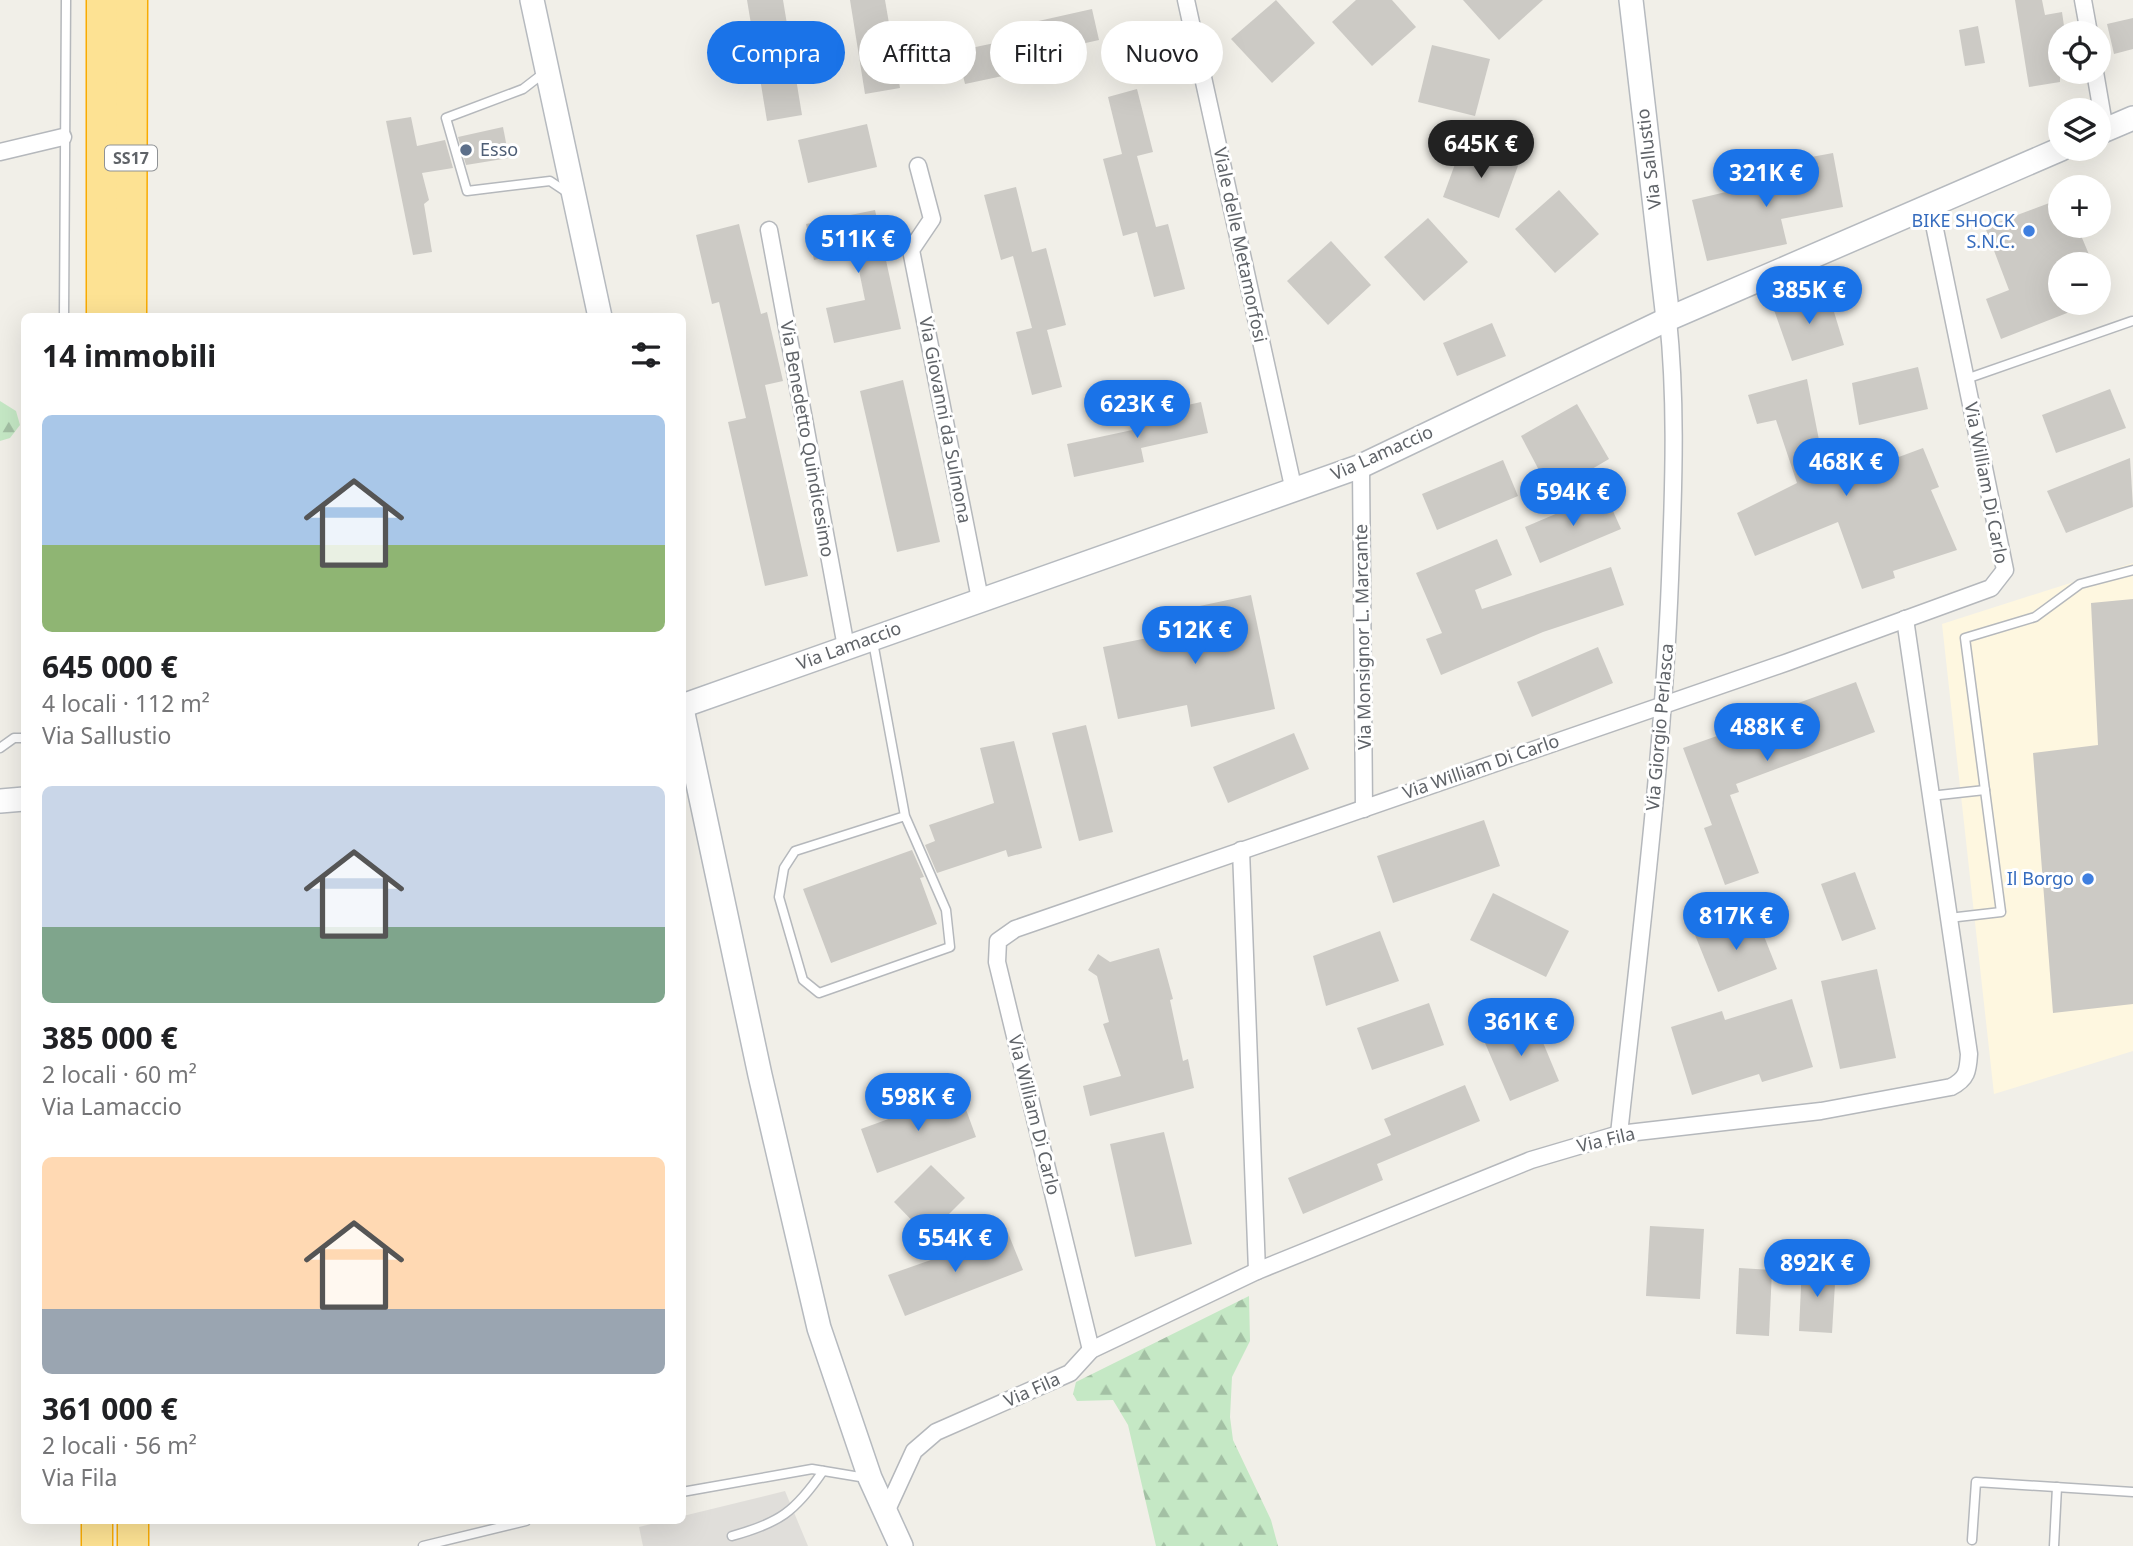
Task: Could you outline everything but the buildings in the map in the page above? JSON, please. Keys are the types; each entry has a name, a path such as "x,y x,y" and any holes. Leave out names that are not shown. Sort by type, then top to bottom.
{"highway":[{"name":"SS17","path":"102,0 102,313"},
{"name":"SS17","path":"131,313 132,0"},
{"path":"97,1524 97,1546"},
{"path":"133,1524 133,1546"}],"street":[{"path":"531,0 599,313"},
{"name":"Viale delle Metamorfosi","path":"1186,0 1294,491"},
{"name":"Via Sallustio","path":"1630,0 1668,319"},
{"path":"2083,0 2087,21"},
{"path":"2111,127 2133,118"},
{"path":"0,152 63,137"},
{"name":"Via Lamaccio","path":"686,706 1361,466 1668,319 2048,155"},
{"name":"Via Giovanni da Sulmona","path":"918,166 932,219 911,250 980,599"},
{"name":"Via William Di Carlo","path":"1091,1350 997,962 998,941 1014,929 1991,588 2005,570 1930,205"},
{"name":"Via Benedetto Quindicesimo","path":"769,230 846,647"},
{"name":"Via Giorgio Perlasca","path":"1619,1133 1664,702 1673,503 1673,365 1668,319"},
{"name":"Via Monsignor L. Marcante","path":"1361,466 1364,808"},
{"name":"Via Fila","path":"886,1512 914,1451 936,1432 1070,1373 1091,1350 1257,1271 1531,1160 1619,1133 1821,1111 1951,1087 1963,1081 1969,1070 1969,1054 1905,619"},
{"path":"686,725 760,1075 819,1328 870,1478 901,1546"},
{"path":"686,760 697,775"},
{"path":"0,801 21,799"},
{"path":"1241,850 1257,1271"}],"lane":[{"path":"64,313 63,137 66,0"},
{"path":"547,71 523,89 446,118 467,191 550,181 575,197"},
{"path":"1966,379 2132,321"},
{"path":"1948,918 2001,912 1965,638 2035,617 2080,584 2133,570"},
{"path":"873,638 905,816 946,909 950,947 820,993 803,981 779,897 784,868 794,851 905,816"},
{"path":"0,748 14,738 21,738"},
{"path":"1930,796 1985,790"},
{"path":"686,1491 812,1469 870,1478"},
{"path":"732,1536 771,1525 793,1511 823,1471"},
{"path":"1972,1539 1976,1482 2133,1492"},
{"path":"2054,1546 2057,1487"},
{"path":"423,1546 514,1524"}],"shaded area":[{"path":"2133,563 2133,1051 1994,1094 1942,624"},
{"path":"785,1491 808,1546 643,1546 639,1527 651,1524 686,1524 686,1515"}],"green space":[{"path":"0,401 16,411 20,425 10,438 0,441"},
{"path":"1249,1296 1250,1341 1232,1377 1230,1417 1233,1440 1271,1520 1278,1546 1156,1546 1128,1425 1113,1400 1077,1401 1073,1394 1076,1382"}],"place":[{"name":"Esso","path":"466,150"},
{"name":"BIKE SHOCK S.N.C.","path":"2029,231"},
{"name":"Il Borgo","path":"2088,879"}]}
